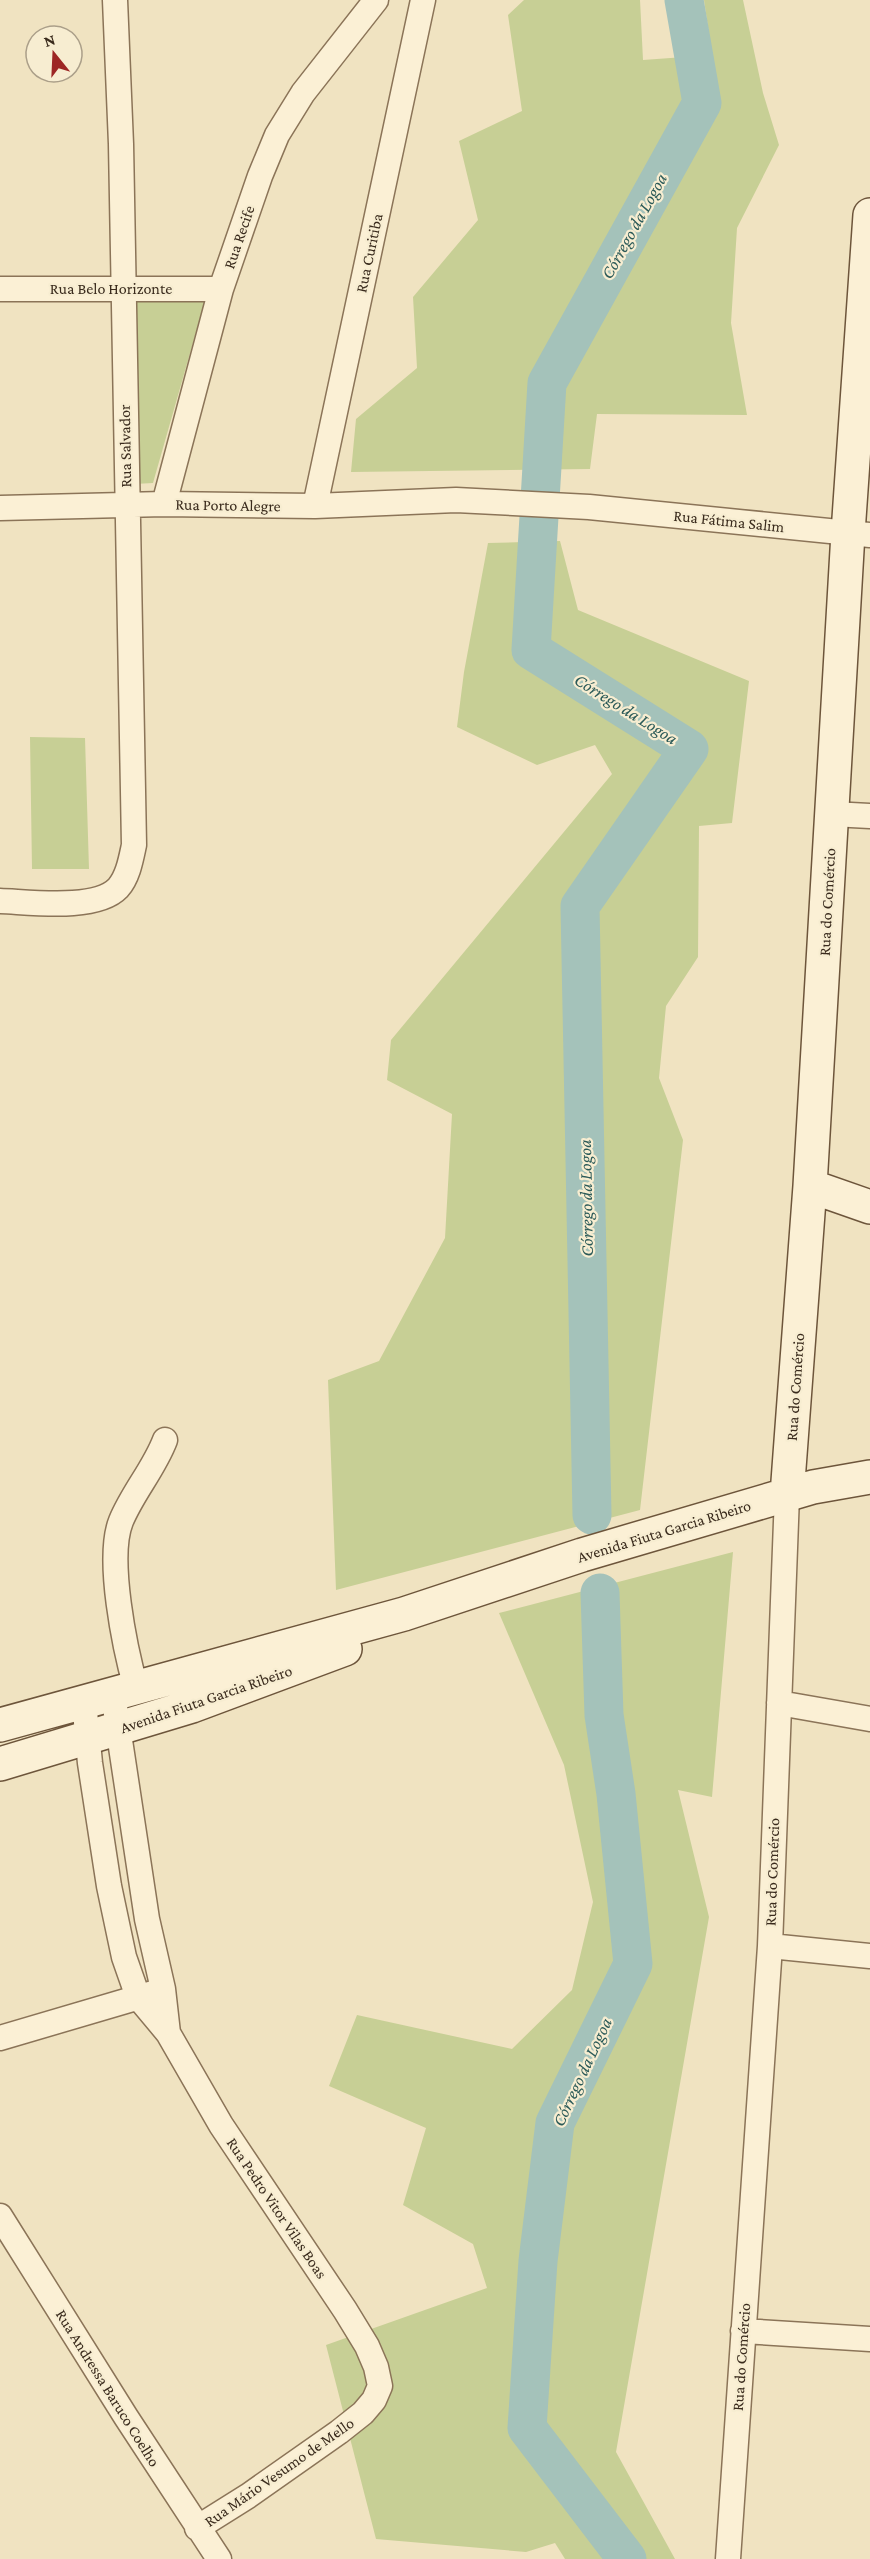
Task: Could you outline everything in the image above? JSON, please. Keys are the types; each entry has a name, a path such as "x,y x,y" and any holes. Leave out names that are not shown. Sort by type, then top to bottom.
{"main road":[{"name":"Rua do Comércio","path":"787,1495 810,1186 832,814 859,534 870,214"},
{"path":"810,1186 870,1207"},
{"name":"Avenida Fiuta Garcia Ribeiro","path":"0,1725 404,1614 582,1555 813,1486 870,1477"},
{"name":"Avenida Fiuta Garcia Ribeiro","path":"0,1764 192,1706 349,1648 371,1637 404,1614"},
{"path":"183,1675 192,1706"}],"street":[{"name":"Rua Salvador","path":"0,901 78,902 98,899 118,888 130,864 134,845 121,144 115,0"},
{"name":"Rua Recife","path":"164,504 221,289 260,176 277,135 303,93 376,0"},
{"name":"Rua Curitiba","path":"315,506 423,0"},
{"name":"Rua Belo Horizonte","path":"0,289 221,289"},
{"name":"Rua Porto Alegre","path":"0,508 126,507 164,504 315,506 456,500"},
{"name":"Rua Fátima Salim","path":"456,500 589,507 859,534"},
{"path":"832,814 870,816"},
{"path":"111,1695 126,1650 120,1616 117,1538 120,1523 159,1455 165,1440"},
{"name":"Rua do Comércio","path":"728,2559 770,1946 787,1495"},
{"name":"Rua Pedro Vitor Vilas Boas","path":"111,1695 120,1729 147,1918 163,1989 168,2033"},
{"name":"Rua Pedro Vitor Vilas Boas","path":"111,1695 88,1738 109,1886 124,1957 138,1997 168,2033 221,2125 367,2346 376,2367 380,2386"},
{"path":"779,1703 870,1719"},
{"path":"770,1946 870,1956"},
{"path":"0,2038 163,1989"},
{"name":"Rua Andressa Baruco Coelho","path":"0,2216 197,2528 219,2559"},
{"path":"743,2331 870,2339"},
{"name":"Rua Mário Vesumo de Mello","path":"197,2528 248,2496 339,2432 363,2413 374,2400 380,2386"}],"green space":[{"path":"524,0 640,0 643,60 712,55 704,0 743,0 763,93 779,145 737,228 731,323 747,415 597,414 590,469 351,472 356,419 417,368 413,297 478,220 459,141 522,111 508,15"},
{"path":"134,292 206,297 153,483 135,484"},
{"path":"560,541 578,610 749,681 732,823 699,826 698,957 666,1006 659,1078 683,1140 640,1510 336,1590 328,1380 379,1361 445,1238 452,1114 387,1080 391,1040 612,774 595,745 537,765 457,727 464,672 488,543"},
{"path":"30,737 85,738 89,869 32,869"},
{"path":"733,1552 712,1797 678,1790 709,1917 616,2452 675,2559 565,2559 555,2543 526,2552 376,2539 326,2345 487,2288 473,2244 403,2205 426,2128 329,2086 357,2015 512,2049 572,1990 593,1902 564,1765 499,1613"}],"waterway":[{"name":"Córrego da Logoa","path":"592,1515 580,906 689,749 531,650 547,383 702,103 684,0"},
{"name":"Córrego da Logoa","path":"600,1593 604,1715 616,1794 633,1964 555,2123 538,2261 527,2428 627,2559"}]}
